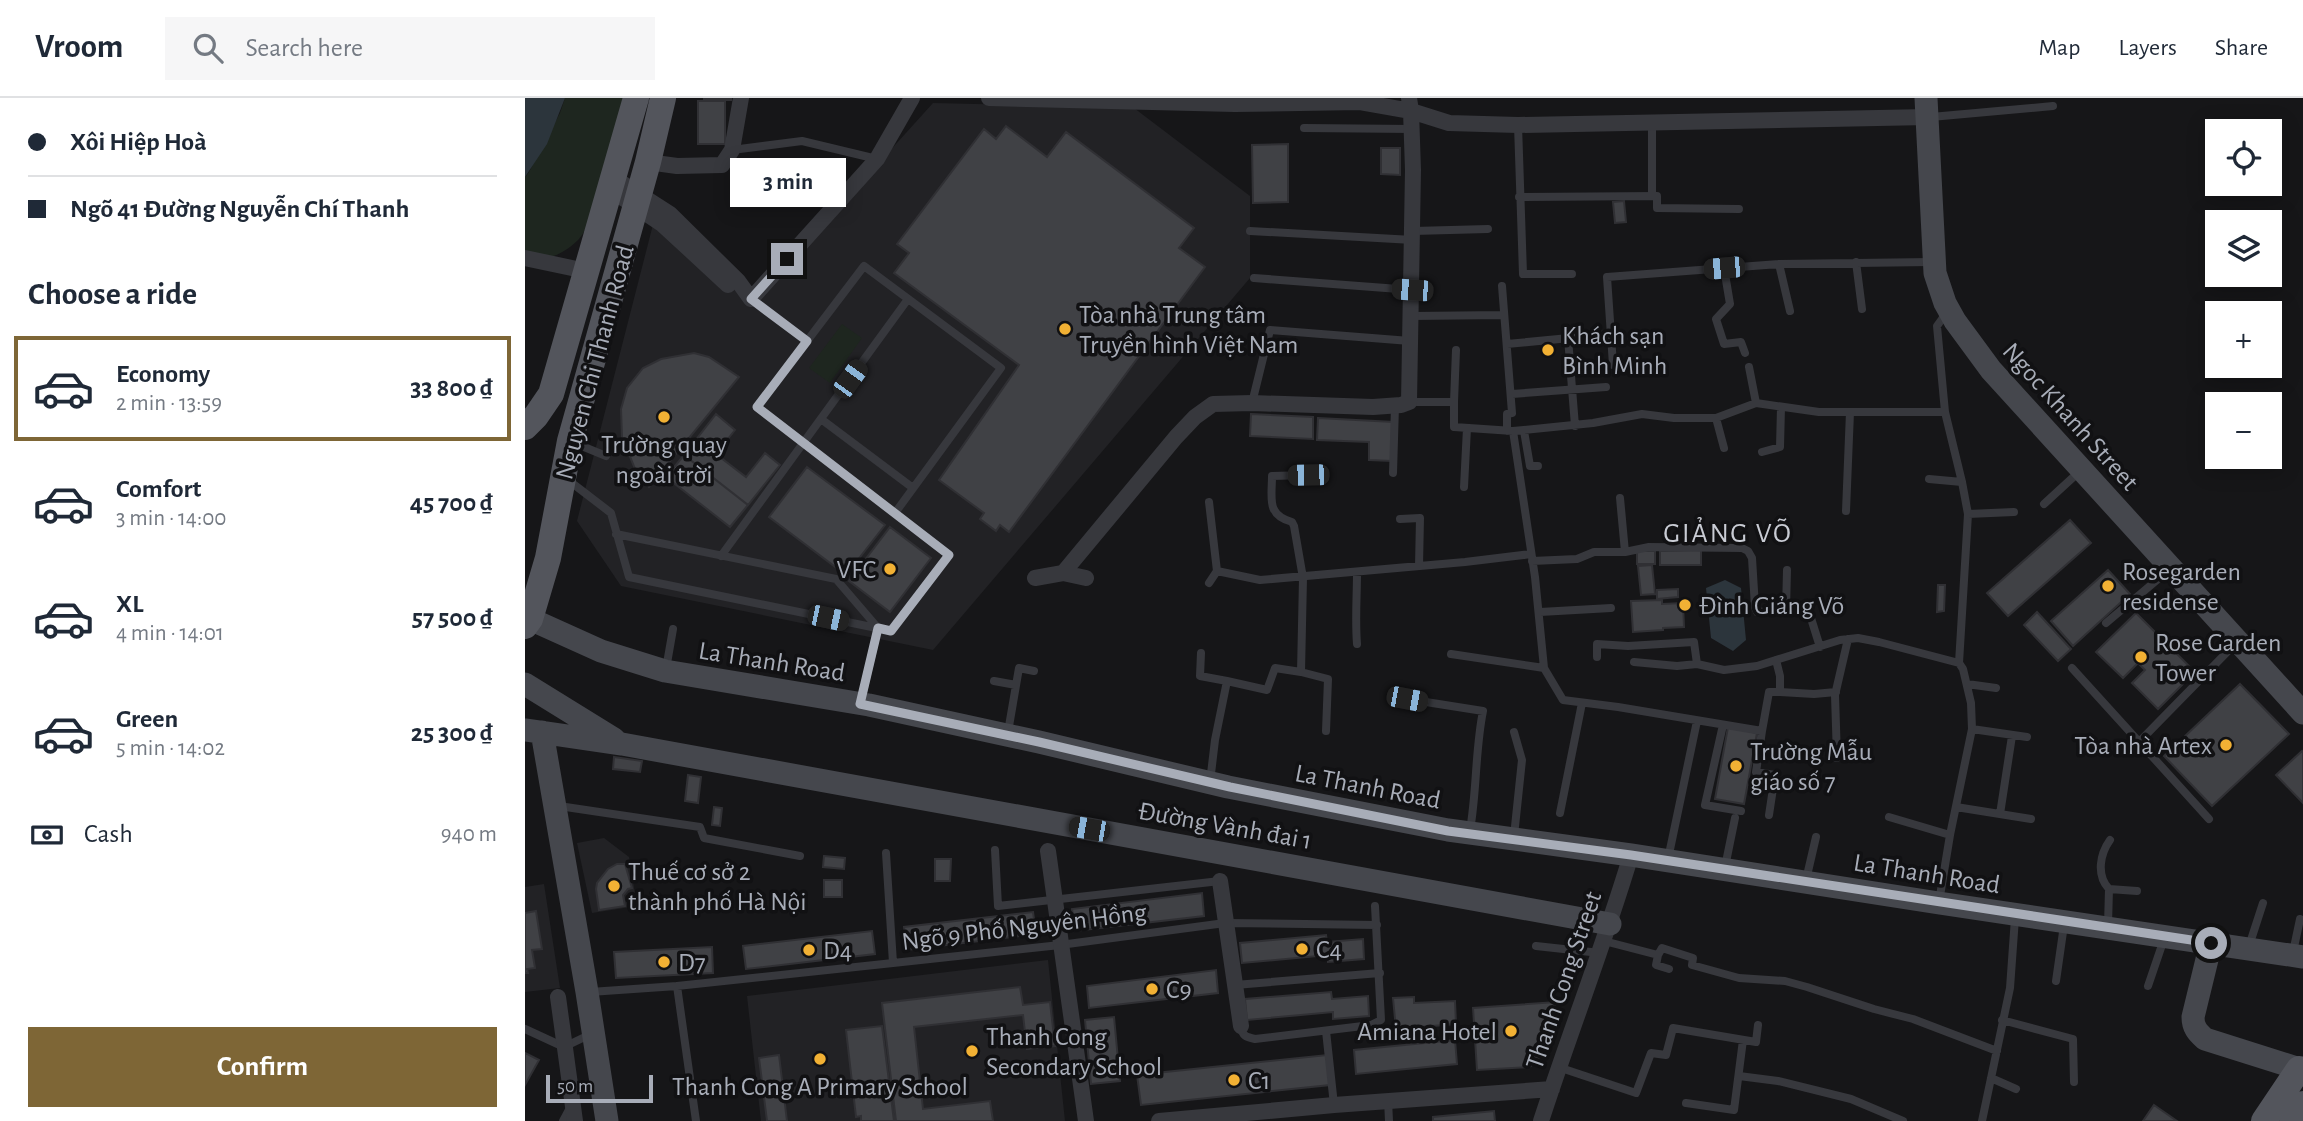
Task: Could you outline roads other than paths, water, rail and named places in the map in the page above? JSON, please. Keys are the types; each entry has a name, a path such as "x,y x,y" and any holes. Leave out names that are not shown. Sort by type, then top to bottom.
{"main road":[{"name":"Nguyen Chi Thanh Road","path":"525,427 551,394 636,98"},
{"name":"Nguyen Chi Thanh Road","path":"527,622 548,558 562,472 638,200 663,98"},
{"path":"551,394 580,405"},
{"path":"2264,1121 2301,1070"},
{"path":"2293,1121 2303,1104"}],"street":[{"path":"648,162 677,166 722,165 732,150 741,98"},
{"path":"613,184 638,200 727,284 751,299 877,159 912,98"},
{"path":"989,98 1235,104 1360,102 1410,105 1449,123 1518,125 1652,123 1927,107"},
{"path":"1063,573 1195,417 1213,404 1252,402 1373,407 1402,404 1412,316 1413,129 1410,105"},
{"name":"Ngoc Khanh Street","path":"1927,107 1934,262 1949,310 1991,370 2303,713"},
{"path":"525,258 586,271"},
{"path":"1035,578 1063,573 1086,578"},
{"name":"La Thanh Road","path":"527,622 601,651 665,671 860,704 1371,816 2297,956"},
{"path":"525,684 622,744"},
{"path":"533,731 555,806 607,1121"},
{"name":"Đường Vành đai 1","path":"533,731 622,744 1605,939"},
{"path":"1048,851 1086,1121"},
{"name":"Thanh Cong Street","path":"1541,1121 1605,939 1631,855"},
{"path":"1220,881 1241,1026"},
{"path":"2211,943 2193,1017 2193,1025 2198,1033 2205,1039 2301,1070"},
{"path":"558,997 573,1113"},
{"path":"1159,1121 1552,1088"}],"lane":[{"path":"1927,107 2053,106"},
{"path":"1652,123 1652,197"},
{"path":"1518,125 1518,197 1523,274 1572,274"},
{"path":"1304,128 1413,129"},
{"path":"732,150 802,141 877,159"},
{"path":"1518,197 1657,197 1657,208 1739,209"},
{"path":"1250,231 1413,235 1488,229"},
{"path":"1856,262 1862,309"},
{"path":"1613,365 1607,277 1779,264 1934,262"},
{"path":"1779,264 1790,312"},
{"path":"562,472 571,484 611,513 629,577 891,631 949,555 757,407 864,266 1001,368 895,513"},
{"path":"1724,268 1730,304 1716,319 1724,344 1741,342 1745,353"},
{"path":"1254,278 1412,290"},
{"path":"1502,286 1512,394 1512,413 1507,414 1532,557 1544,668 1563,700 1762,731"},
{"path":"751,299 807,341"},
{"path":"721,555 908,299"},
{"path":"1939,903 1973,716 1967,684 1959,663 1968,514 1945,412 1937,326 1949,310"},
{"path":"1412,316 1504,315"},
{"path":"1252,402 1269,330 1410,341"},
{"path":"1507,344 1611,334"},
{"path":"1568,338 1575,426"},
{"path":"1456,350 1454,427 1510,431 1575,426 1642,414 1674,418 1716,418 1756,403 1819,412 1945,412"},
{"path":"1749,367 1756,403"},
{"path":"1512,394 1606,387"},
{"path":"1393,473 1402,404 1454,402"},
{"path":"1762,452 1780,447 1781,407"},
{"path":"1846,511 1850,412"},
{"path":"1716,418 1724,448"},
{"path":"821,419 913,488"},
{"path":"1464,487 1467,428"},
{"path":"1524,430 1530,466 1538,466"},
{"path":"570,441 605,456"},
{"path":"2044,505 2082,469"},
{"path":"1301,673 1303,578 1294,526 1292,522 1279,518 1273,509 1272,476 1308,475"},
{"path":"1930,479 1962,482"},
{"path":"1620,498 1625,552"},
{"path":"1209,502 1217,571 1209,583"},
{"path":"1968,514 2014,512"},
{"path":"1401,519 1420,519 1419,566"},
{"path":"617,534 836,579 878,628"},
{"path":"1217,571 1260,580 1532,557 1577,559 1594,552 1625,552 1649,547 1742,548 1748,551 1752,558 1757,612 1786,610 1810,615 1820,647"},
{"path":"2106,623 2170,569"},
{"path":"1786,610 1787,570"},
{"path":"1357,572 1354,609 1357,644"},
{"path":"1540,612 1611,608"},
{"path":"860,704 878,628"},
{"path":"665,671 673,629"},
{"path":"1634,662 1677,666 1697,664 1724,670 1756,666 1858,638 1959,663"},
{"path":"1837,758 1834,714 1836,692 1848,639"},
{"path":"1597,657 1597,644 1628,646 1694,642 1697,664"},
{"path":"2139,742 2236,642"},
{"path":"1201,653 1200,676 1267,690 1275,668 1328,679 1325,731"},
{"path":"1451,654 1544,668"},
{"path":"1776,660 1780,692"},
{"path":"1007,735 1019,668 1034,671"},
{"path":"2072,668 2209,819"},
{"path":"994,681 1016,685"},
{"path":"1210,782 1227,681"},
{"path":"1967,684 1996,688"},
{"path":"1769,815 1775,775 1756,772 1769,692 1836,692"},
{"path":"1407,699 1483,711 1470,833"},
{"path":"1560,813 1582,703"},
{"path":"1668,861 1697,721"},
{"path":"1723,725 1705,805 1738,815 1724,870"},
{"path":"1972,729 2027,737"},
{"path":"1514,732 1522,760 1514,839"},
{"path":"2000,814 2012,736"},
{"path":"555,806 700,827 704,838 800,856"},
{"path":"1956,807 2031,819"},
{"path":"1889,817 1950,835"},
{"path":"1805,883 1816,837"},
{"path":"2108,928 2109,889 2103,880 2101,862 2103,851 2110,840"},
{"path":"995,850 997,906 1220,881"},
{"path":"885,853 893,963"},
{"path":"2109,889 2137,891"},
{"path":"2249,949 2263,903"},
{"path":"1241,1026 1245,1037 1255,1039 1371,1025 1381,1020 1375,906"},
{"path":"1982,1121 2010,988 2016,915"},
{"path":"2297,956 2300,919"},
{"path":"2056,981 2064,922"},
{"name":"Ngõ 9 Phố Nguyên Hồng","path":"587,992 677,986 893,963 1225,923 1377,925"},
{"path":"2148,986 2165,936"},
{"path":"1536,946 1605,939 1658,954"},
{"path":"1669,968 1656,965 1662,948 1693,958 1692,965 1726,975 1785,981 1817,989 1913,1019 1997,1051"},
{"path":"1235,985 1380,973"},
{"path":"677,986 696,1121"},
{"path":"2002,1020 2073,1039 2074,1082"},
{"path":"1558,1067 1636,1093 1651,1053 1665,1055 1673,1028 1756,1042 1758,1025"},
{"path":"525,1029 564,1047 594,1033"},
{"path":"1326,1031 1333,1105"},
{"path":"1686,1103 1734,1110 1742,1040"},
{"path":"1739,1076 1777,1081 1851,1099 1903,1121"},
{"path":"1991,1078 2016,1089"},
{"path":"1388,1100 1389,1121"},
{"path":"563,1121 573,1113"}],"place":[{"name":"Tòa nhà Trung tâm Truyền hình Việt Nam","path":"1065,329"},
{"name":"Khách sạn Bình Minh","path":"1548,350"},
{"name":"Trường quay ngoài trời","path":"664,417"},
{"name":"VFC","path":"890,569"},
{"name":"Rosegarden residense","path":"2108,586"},
{"name":"Đình Giảng Võ","path":"1685,605"},
{"name":"Rose Garden Tower","path":"2141,657"},
{"name":"Tòa nhà Artex","path":"2226,745"},
{"name":"Trường Mẫu giáo số 7","path":"1736,766"},
{"name":"Thuế cơ sở 2 thành phố Hà Nội","path":"614,886"},
{"name":"C4","path":"1302,949"},
{"name":"D4","path":"809,950"},
{"name":"D7","path":"664,962"},
{"name":"C9","path":"1152,989"},
{"name":"Amiana Hotel","path":"1511,1031"},
{"name":"Thanh Cong Secondary School","path":"972,1051"},
{"name":"Thanh Cong A Primary School","path":"820,1059"},
{"name":"C1","path":"1234,1080"}],"district":[{"name":"GIẢNG VÕ","path":"1728,532"}]}
